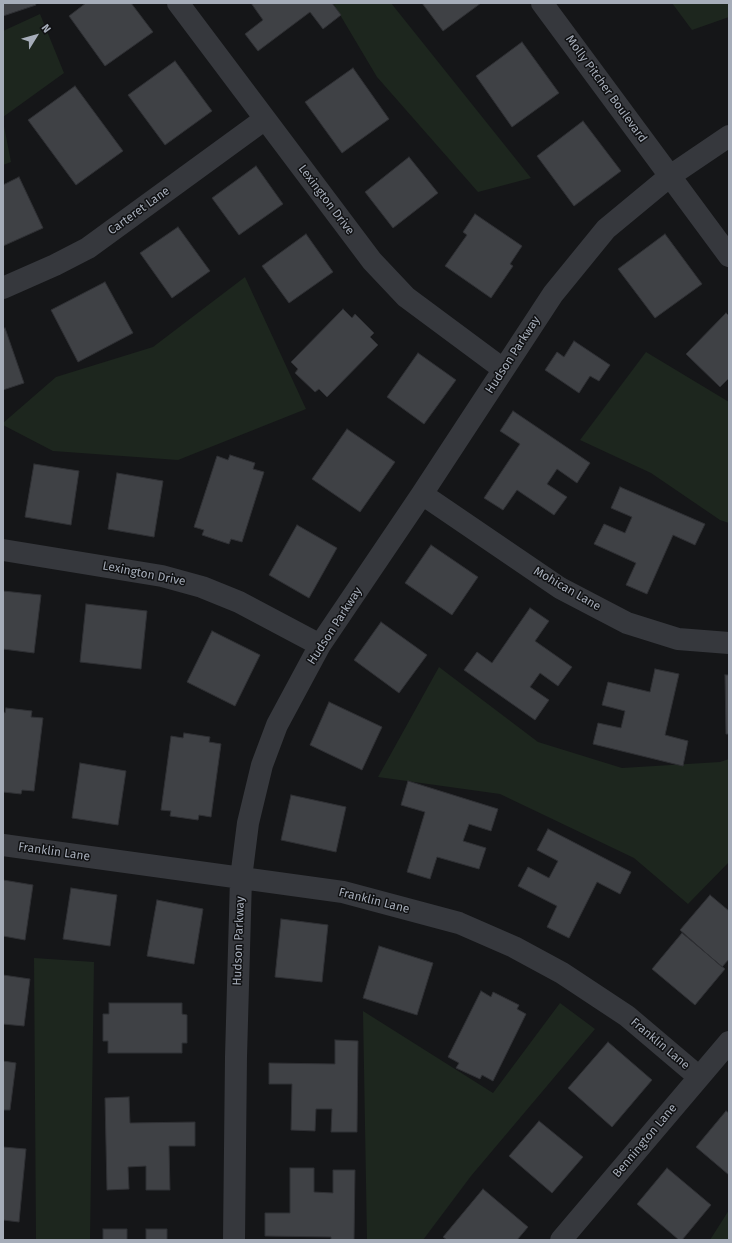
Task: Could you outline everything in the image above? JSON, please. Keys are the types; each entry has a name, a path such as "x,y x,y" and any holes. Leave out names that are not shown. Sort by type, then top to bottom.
{"street":[{"name":"Lexington Drive","path":"178,3 372,261 406,296 503,369"},
{"name":"Molly Pitcher Boulevard","path":"542,3 729,256"},
{"name":"Carteret Lane","path":"3,288 55,265 88,248 265,119"},
{"name":"Hudson Parkway","path":"234,1240 236,1057 241,878 248,823 262,764 277,724 320,645 422,494 553,294 606,229 670,176 729,136"},
{"name":"Mohican Lane","path":"422,494 560,588 628,623 678,639 729,644"},
{"name":"Lexington Drive","path":"3,550 162,576 202,587 239,602 320,645"},
{"name":"Franklin Lane","path":"3,845 344,892 394,904 459,923 514,947 562,973 627,1016 699,1078"},
{"name":"Bennington Lane","path":"561,1240 729,1042"}],"shaded area":[{"path":"333,3 391,3 531,178 478,192 377,77"},
{"path":"672,3 729,3 729,17 692,30"},
{"path":"40,14 64,73 3,117 3,31"},
{"path":"3,121 11,162 3,165"},
{"path":"245,277 306,409 178,460 53,451 3,425 3,423 56,377 153,347"},
{"path":"646,352 729,402 729,523 720,520 651,473 580,440"},
{"path":"439,667 538,742 622,768 720,762 729,759 729,862 688,904 634,858 500,794 378,777"},
{"path":"34,958 94,962 90,1240 36,1240"},
{"path":"560,1003 595,1029 471,1176 423,1240 367,1240 363,1011 493,1093"},
{"path":"729,1210 729,1240 710,1240"}],"building":[{"path":"3,3 35,3 36,5 3,16"},
{"path":"86,3 131,3 153,32 105,66 69,16"},
{"path":"251,3 332,3 341,15 323,29 310,12 258,51 245,34 263,20"},
{"path":"422,3 481,3 443,31"},
{"path":"522,42 559,93 512,127 476,76"},
{"path":"175,61 212,111 165,145 128,95"},
{"path":"353,68 389,119 342,153 305,102"},
{"path":"75,86 123,151 76,185 28,120"},
{"path":"583,121 621,171 574,206 537,156"},
{"path":"409,157 438,193 393,228 365,192"},
{"path":"256,166 283,204 239,235 212,198"},
{"path":"19,177 43,228 3,246 3,185"},
{"path":"475,214 522,246 510,264 513,266 491,298 445,266 467,235 463,232"},
{"path":"178,227 210,271 172,298 140,253"},
{"path":"306,234 333,272 289,303 262,266"},
{"path":"665,234 702,284 655,318 618,269"},
{"path":"105,282 133,333 78,362 51,310"},
{"path":"343,309 352,318 355,314 374,333 370,337 378,345 327,397 319,389 315,392 295,373 298,369 291,362"},
{"path":"726,313 729,316 729,378 720,387 686,354"},
{"path":"5,328 24,383 3,390 3,329"},
{"path":"574,341 610,365 599,381 590,376 579,393 545,370 557,352 564,357"},
{"path":"418,353 456,380 424,424 387,397"},
{"path":"513,411 590,463 577,483 557,469 547,484 567,497 554,515 517,490 503,510 484,498 520,444 500,431"},
{"path":"347,429 395,462 360,512 312,479"},
{"path":"230,455 255,463 253,469 264,472 242,542 231,539 229,544 202,535 204,530 194,527 217,456 228,460"},
{"path":"34,464 79,471 71,525 25,517"},
{"path":"117,473 163,481 154,537 108,529"},
{"path":"620,487 705,524 695,545 673,535 647,594 626,585 636,563 594,544 604,524 625,533 632,517 611,508"},
{"path":"297,525 337,548 309,598 269,575"},
{"path":"431,545 478,577 452,615 405,583"},
{"path":"3,591 41,595 34,653 3,649"},
{"path":"86,604 147,611 141,669 80,662"},
{"path":"530,608 549,621 535,641 572,667 558,686 540,673 530,687 549,700 535,720 464,670 477,652 492,663"},
{"path":"381,622 427,655 399,693 354,660"},
{"path":"212,631 260,655 235,706 187,682"},
{"path":"655,669 679,674 665,735 688,741 683,766 593,744 598,723 621,728 625,711 602,705 608,682 650,692"},
{"path":"725,675 729,675 729,734 726,734"},
{"path":"329,702 382,727 362,770 310,745"},
{"path":"6,708 32,711 31,717 43,718 34,791 22,790 21,794 3,792 3,712 5,713"},
{"path":"184,733 210,737 209,742 221,744 211,817 199,815 198,820 170,816 171,811 161,810 171,736 183,738"},
{"path":"80,763 126,771 118,825 72,818"},
{"path":"408,781 498,809 491,831 469,824 463,841 486,848 479,869 437,857 430,879 407,872 425,812 401,805"},
{"path":"291,795 346,807 336,852 281,840"},
{"path":"548,829 631,872 620,894 597,882 569,938 547,927 557,906 518,886 528,867 549,878 558,861 537,850"},
{"path":"3,880 33,885 25,940 3,936"},
{"path":"71,888 117,895 110,946 63,939"},
{"path":"710,895 729,911 729,959 722,967 680,930"},
{"path":"157,900 203,909 194,964 147,956"},
{"path":"281,919 328,925 322,982 275,977"},
{"path":"682,933 725,969 695,1005 652,969"},
{"path":"379,946 433,963 417,1015 363,998"},
{"path":"3,975 30,979 24,1026 3,1024"},
{"path":"481,991 491,997 493,992 519,1005 517,1009 526,1014 493,1081 482,1075 480,1079 456,1068 459,1063 448,1057"},
{"path":"109,1003 182,1003 182,1014 187,1015 187,1043 182,1043 182,1053 108,1053 108,1041 103,1041 103,1014 109,1014"},
{"path":"335,1040 358,1041 357,1132 331,1132 332,1109 316,1109 315,1131 291,1130 292,1084 269,1084 269,1063 335,1064"},
{"path":"608,1042 652,1080 612,1127 568,1088"},
{"path":"3,1061 16,1063 10,1110 3,1110"},
{"path":"129,1097 130,1123 195,1122 195,1146 169,1146 170,1190 146,1190 146,1166 128,1167 129,1189 107,1190 105,1098"},
{"path":"726,1111 729,1113 729,1175 696,1147"},
{"path":"539,1121 583,1157 552,1193 509,1156"},
{"path":"3,1147 26,1149 19,1222 3,1220"},
{"path":"290,1168 314,1168 314,1192 333,1193 333,1170 355,1170 354,1240 331,1240 331,1237 265,1236 265,1213 290,1213"},
{"path":"667,1168 711,1205 682,1240 679,1240 637,1204"},
{"path":"483,1189 528,1227 517,1240 447,1240 443,1237"},
{"path":"103,1229 127,1229 127,1240 103,1240"},
{"path":"146,1229 167,1229 167,1240 146,1240"}]}
